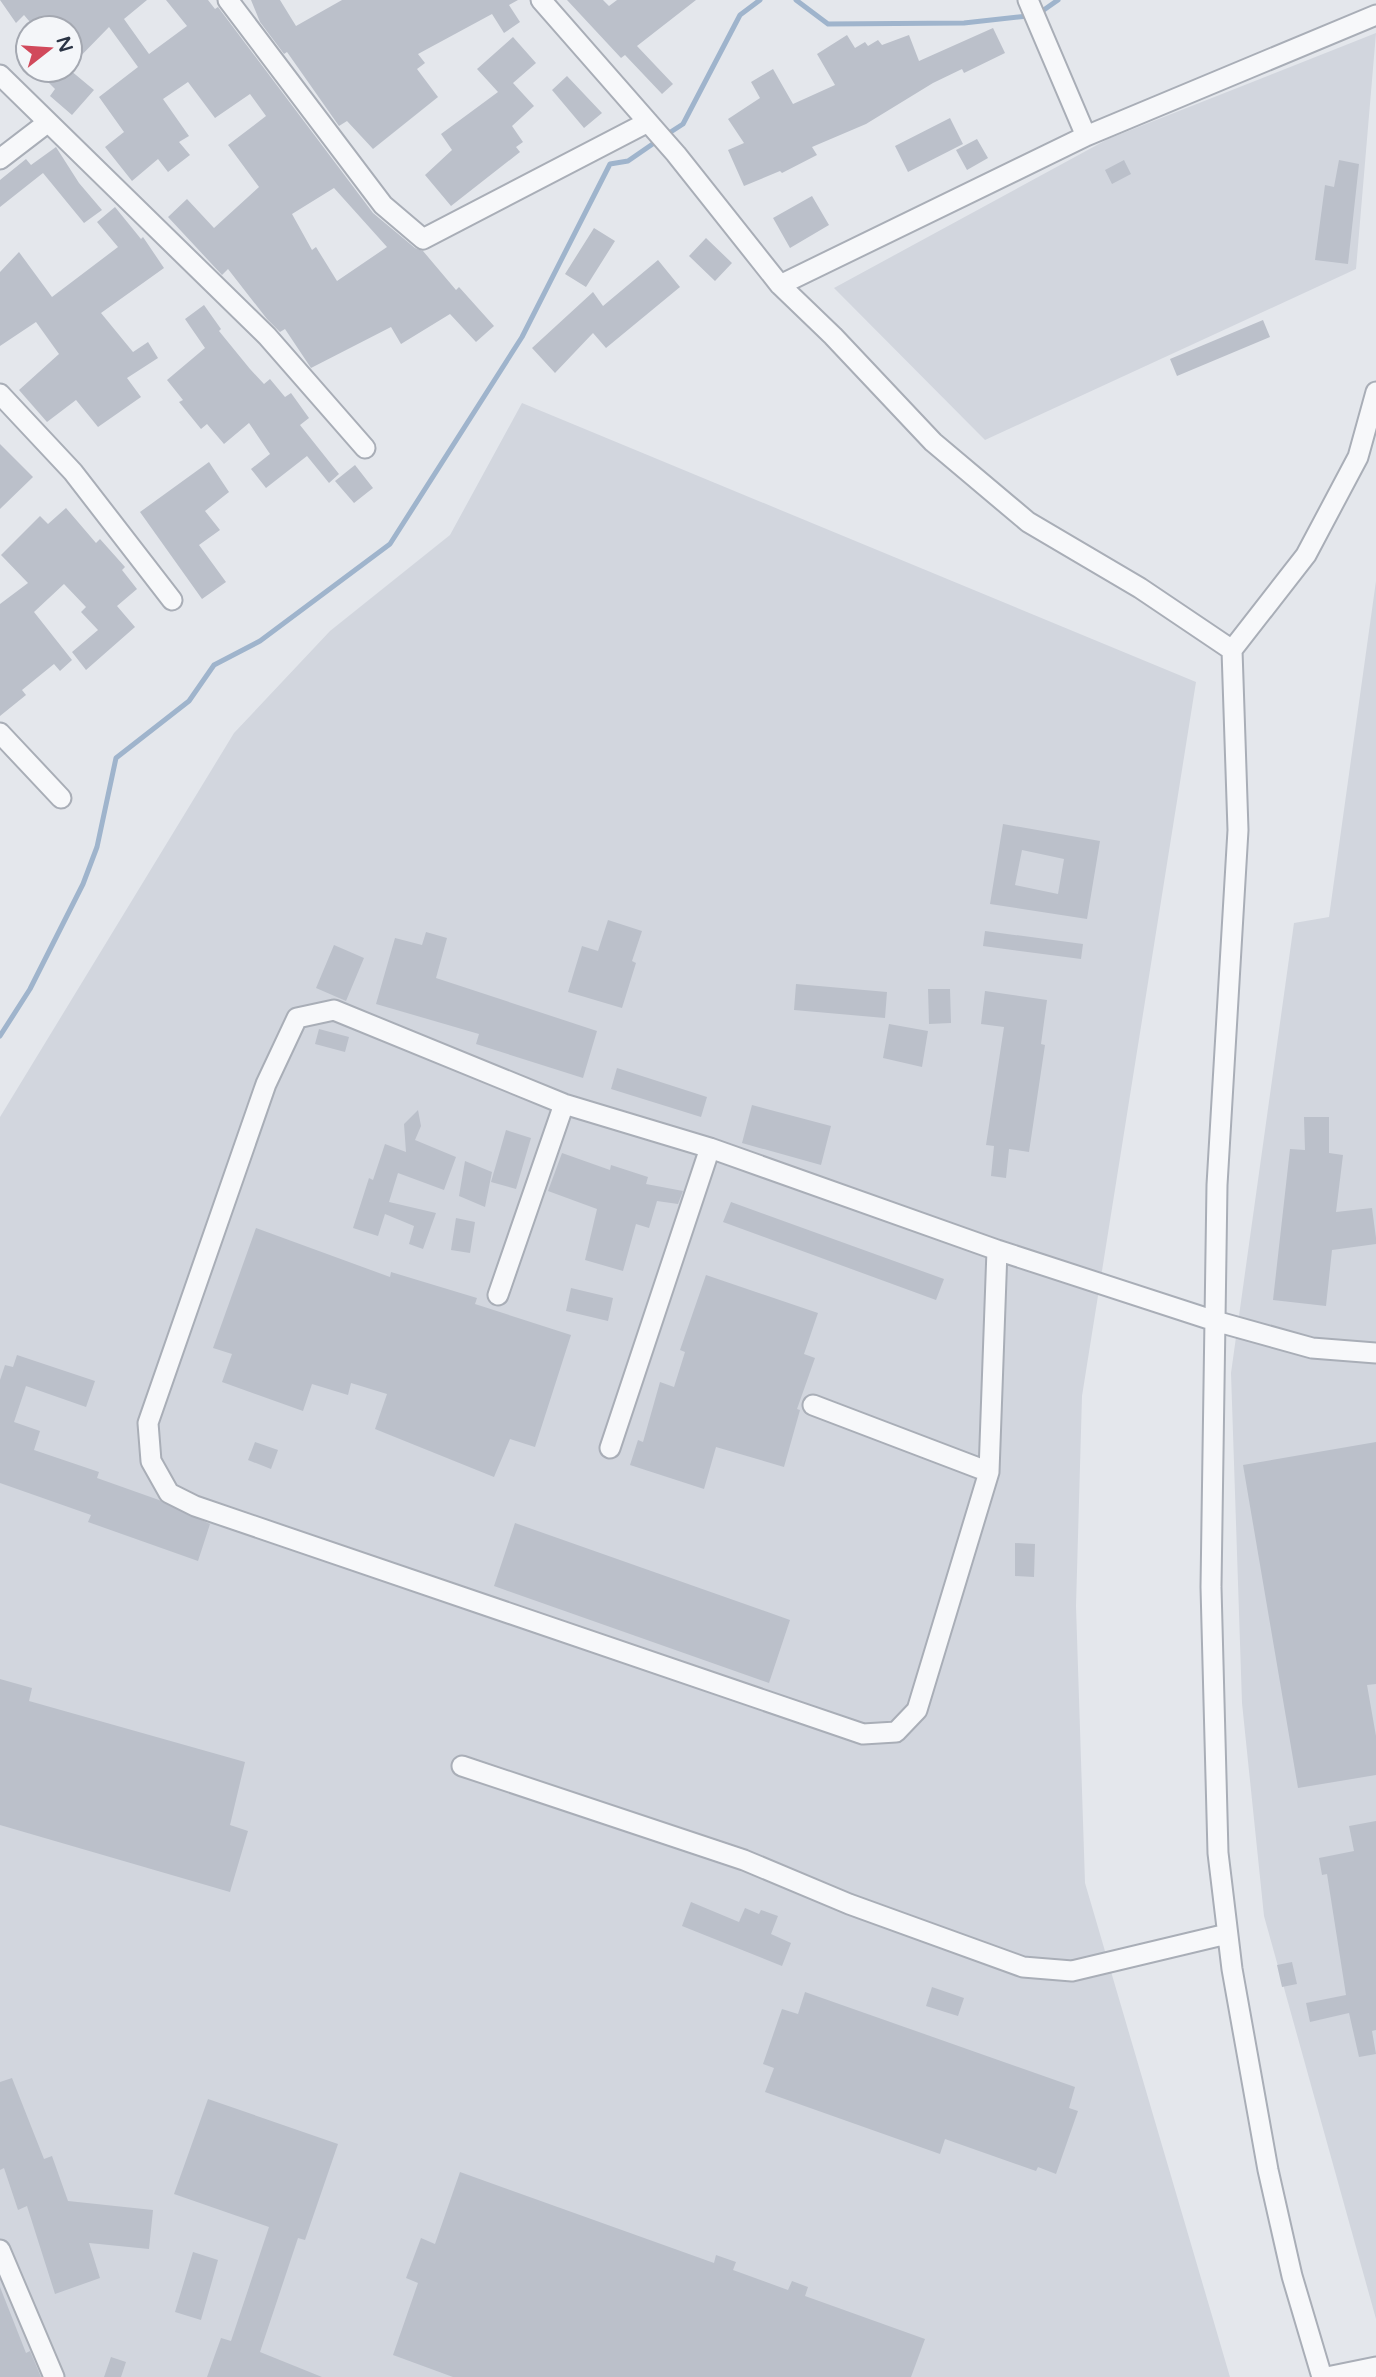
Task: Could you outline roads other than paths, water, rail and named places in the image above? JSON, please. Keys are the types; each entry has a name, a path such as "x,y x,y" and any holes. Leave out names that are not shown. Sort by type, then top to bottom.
{"street":[{"path":"229,0 383,205 423,239 648,122"},
{"path":"541,0 676,154 780,285 833,336 933,442 1028,522 1140,587 1232,650"},
{"path":"1028,0 1086,136"},
{"path":"780,285 1086,136 1376,15"},
{"path":"0,75 267,336 365,448"},
{"path":"0,159 47,123"},
{"path":"1321,2377 1292,2276 1268,2170 1227,1934 1218,1853 1211,1587 1217,1185 1238,830 1232,650 1306,555 1359,457 1376,392"},
{"path":"0,394 73,472 172,600"},
{"path":"0,733 61,798"},
{"path":"997,1250 989,1472 917,1710 896,1732 863,1734 195,1506 169,1493 150,1461 148,1423 266,1084 297,1018 334,1010 564,1104 710,1148 997,1250 1215,1321 1312,1348 1376,1353"},
{"path":"498,1295 564,1104"},
{"path":"610,1448 710,1148"},
{"path":"813,1405 989,1472"},
{"path":"462,1766 744,1860 849,1904 1023,1967 1072,1971 1227,1934"},
{"path":"0,2250 54,2377"},
{"path":"1327,2377 1376,2367"}],"waterway":[{"path":"666,135 683,124 740,15 760,0"},
{"path":"796,0 828,24 964,23 1028,16"},
{"path":"1038,14 1058,0"},
{"path":"0,1036 30,989 83,884 97,847 116,758 189,701 214,665 260,641 390,544 522,337 610,164 628,161 657,141"}]}
